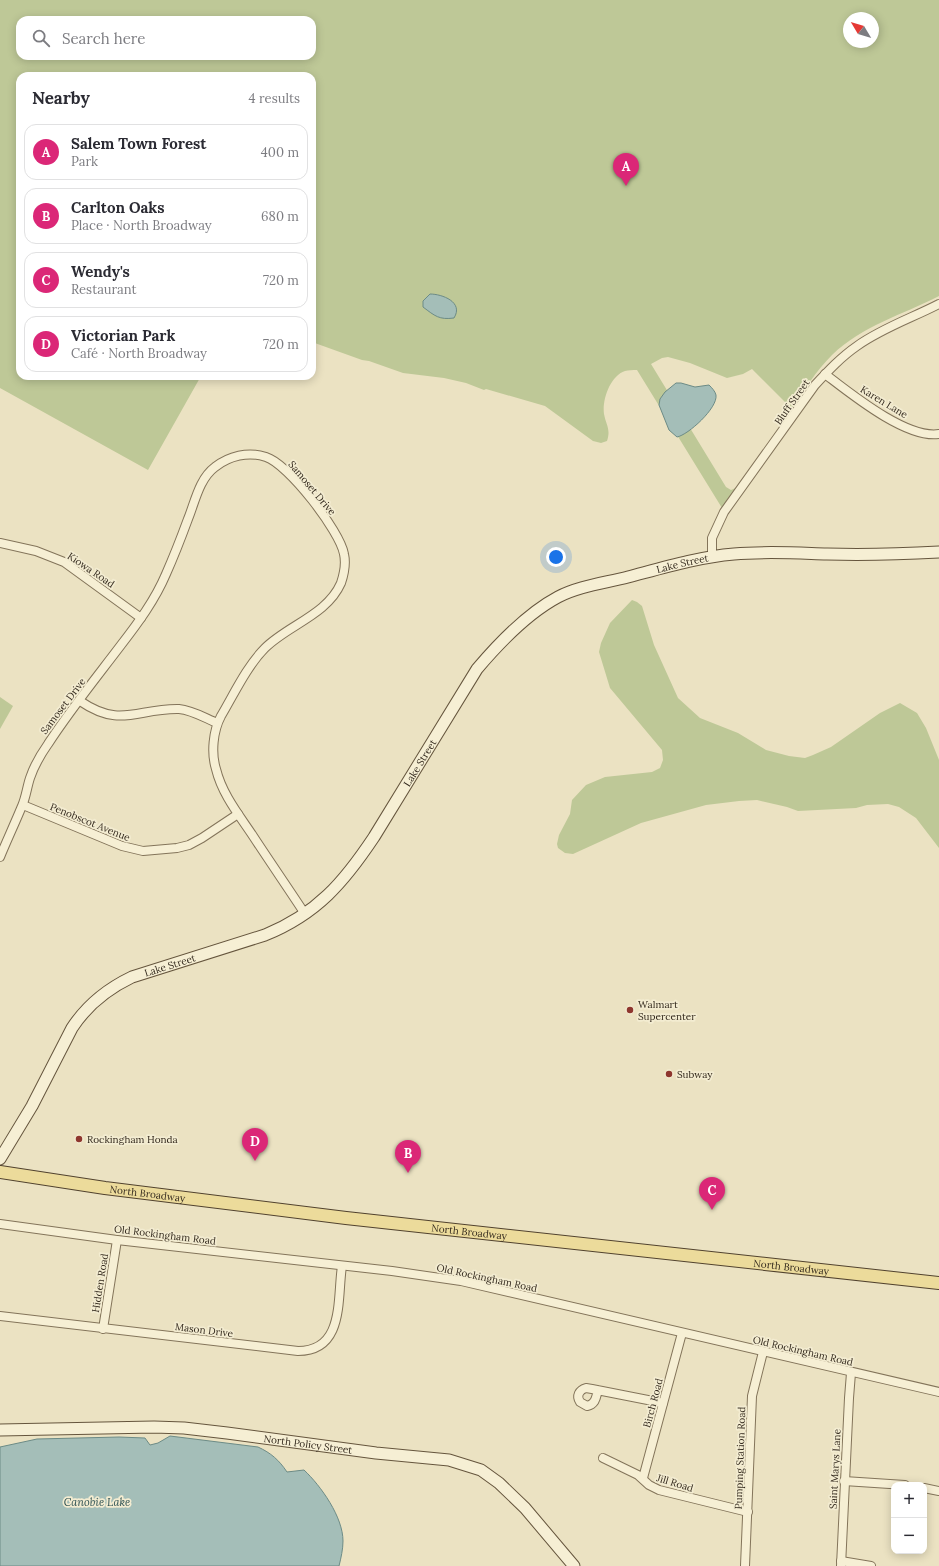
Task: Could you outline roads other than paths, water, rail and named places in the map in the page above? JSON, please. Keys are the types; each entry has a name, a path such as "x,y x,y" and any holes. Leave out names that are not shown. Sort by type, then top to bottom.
{"main road":[{"name":"North Broadway","path":"0,1172 105,1188 361,1220 939,1283"}],"street":[{"name":"Bluff Street","path":"712,557 712,538 724,512 825,374 846,354 870,338 939,304"},
{"name":"Karen Lane","path":"825,374 857,398 894,422 921,432 939,434"},
{"name":"Samoset Drive","path":"0,857 23,805 30,776 37,763 56,732 141,618 165,577 201,485 209,472 226,460 240,455 254,454 268,457 291,474 328,520 339,539 344,553 345,568 341,582 329,601 275,639 264,649 255,660 217,723 214,755 220,784 238,814 305,914"},
{"name":"Kiowa Road","path":"0,543 36,551 64,562 141,618"},
{"name":"Lake Street","path":"0,1159 32,1106 72,1028 84,1012 98,998 120,982 132,977 265,935 285,926 305,914 334,889 367,847 477,669 491,652 529,617 559,597 579,589 686,562 732,554 754,552 872,554 939,552"},
{"path":"80,701 89,707 107,714 126,716 164,710 179,710 193,713 217,723"},
{"name":"Penobscot Avenue","path":"23,805 122,846 143,851 177,848 189,845 238,814"},
{"name":"Old Rockingham Road","path":"0,1224 117,1240 461,1281 939,1392"},
{"name":"Hidden Road","path":"103,1329 117,1240"},
{"name":"Mason Drive","path":"0,1316 298,1351 312,1350 324,1344 332,1333 336,1318 342,1266"},
{"name":"Birch Road","path":"643,1478 682,1333"},
{"name":"Pumping Station Road","path":"745,1566 752,1396 763,1352"},
{"name":"Saint Marys Lane","path":"841,1564 844,1481 851,1372"},
{"path":"598,1390 663,1403"},
{"name":"North Policy Street","path":"0,1430 154,1427 184,1428 376,1453 449,1460 476,1468 491,1476 525,1508 574,1566"},
{"name":"Jill Road","path":"603,1458 643,1478 649,1485 659,1490 748,1512"},
{"path":"844,1481 891,1484"},
{"path":"927,1489 939,1491"},
{"path":"841,1564 871,1566"}],"water":[{"path":"430,294 446,297 454,303 456,312 454,318 437,317 423,307 423,301"},
{"path":"676,383 695,387 709,385 716,395 712,407 701,420 688,431 677,437 669,430 659,405 660,399 665,392"},
{"name":"Canobie Lake","path":"170,1436 258,1447 274,1457 287,1472 304,1470 324,1493 339,1522 343,1541 339,1566 0,1566 0,1447 37,1439 119,1437 145,1438 150,1445 158,1443"}],"place":[{"name":"Salem Town Forest","path":"626,186"},
{"name":"Walmart Supercenter","path":"630,1010"},
{"name":"Subway","path":"669,1074"},
{"name":"Rockingham Honda","path":"79,1139"},
{"name":"Victorian Park","path":"255,1161"},
{"name":"Carlton Oaks","path":"408,1173"},
{"name":"Wendy's","path":"712,1210"}]}
